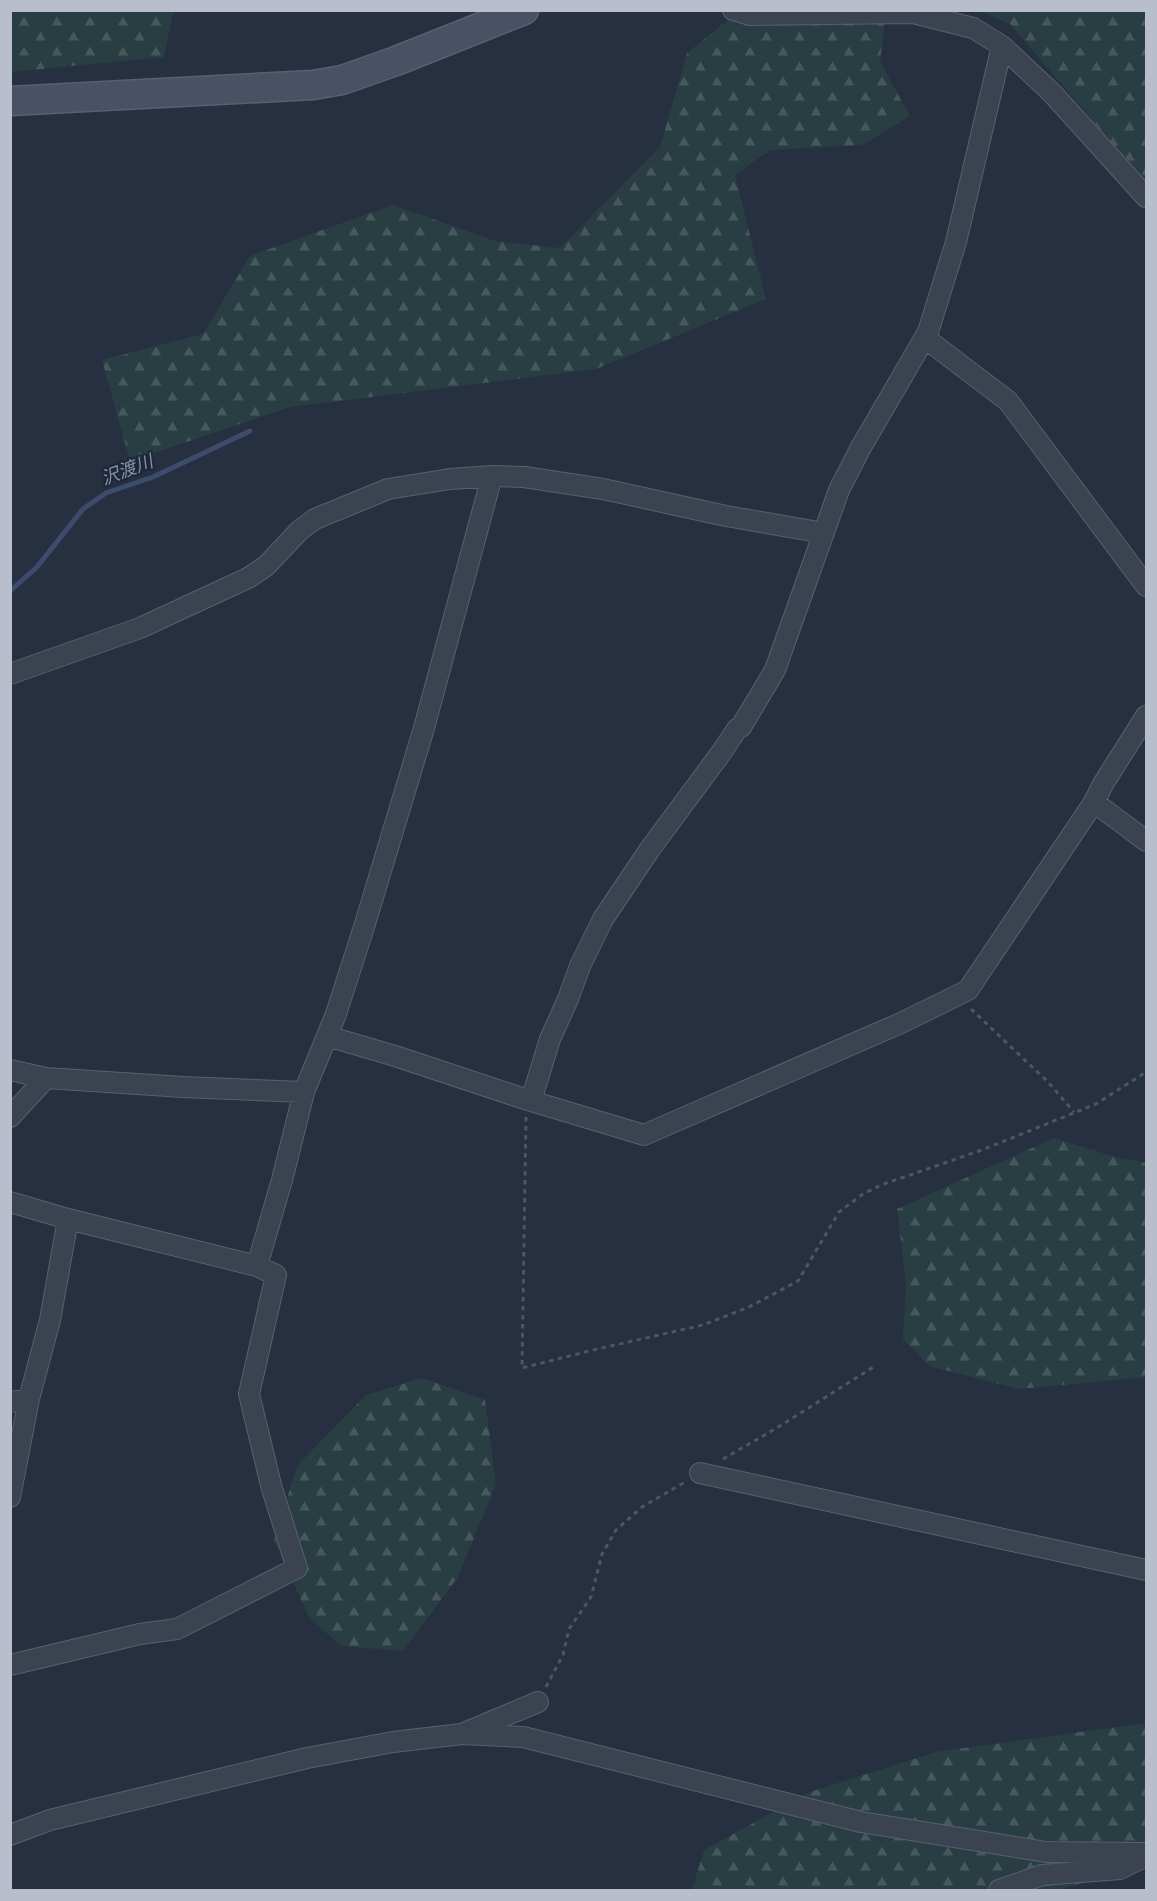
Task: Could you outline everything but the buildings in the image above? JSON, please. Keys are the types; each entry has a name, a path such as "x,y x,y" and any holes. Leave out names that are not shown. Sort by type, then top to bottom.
{"street":[{"path":"10,102 313,85 342,80 524,10"},
{"path":"733,10 750,15 913,13 973,28 1002,46 1052,93 1146,197"},
{"path":"531,1101 550,1039 580,966 603,919 650,849 722,753 737,729 741,727 775,670 839,490 925,338 956,242 1002,46"},
{"path":"925,338 1008,401 1146,586"},
{"path":"10,674 140,628 248,578 266,566 299,531 315,519 388,489 450,479 492,476 524,477 603,489 726,516 824,533"},
{"path":"257,1266 304,1092 336,1014 424,728 492,476"},
{"path":"327,1036 531,1101 644,1134 901,1023 968,990 1094,802 1146,716"},
{"path":"1094,802 1146,842"},
{"path":"10,1070 46,1078 304,1092"},
{"path":"10,1117 46,1078"},
{"path":"10,1202 68,1219 257,1266 276,1275 249,1394 272,1489 297,1568 177,1629 140,1634 10,1665"},
{"path":"10,1497 20,1400 50,1320 68,1219"},
{"path":"700,1473 1146,1570"},
{"path":"462,1734 538,1702"},
{"path":"10,1835 50,1820 307,1758 393,1742 462,1734 523,1737 861,1822 1046,1852 1146,1855"},
{"path":"999,1890 1042,1875 1120,1869 1146,1855"}],"path":[{"path":"957,996 1048,1083 1074,1112"},
{"path":"531,1101 525,1118 522,1368 589,1350 703,1325 749,1307 798,1281 838,1212 863,1194 881,1185 982,1150 1096,1104 1146,1072"},
{"path":"538,1702 563,1655 569,1629 591,1598 602,1554 616,1530 642,1507 780,1426 875,1366"}],"green space":[{"path":"11,10 176,11 173,13 164,57 11,72"},
{"path":"739,11 886,11 880,62 910,116 862,145 770,150 735,175 766,299 596,369 290,407 130,461 102,360 203,334 250,256 393,205 495,241 560,248 660,147 687,53"},
{"path":"980,11 1146,11 1146,178 1116,148 1010,24"},
{"path":"1054,1138 1115,1157 1146,1163 1146,1377 1019,1389 929,1366 903,1339 906,1283 897,1209"},
{"path":"422,1378 485,1400 496,1484 458,1577 403,1651 341,1646 309,1617 274,1541 297,1466 366,1395"},
{"path":"1146,1723 1146,1865 1057,1890 692,1890 704,1850 810,1792 936,1752"}],"waterway":[{"name":"沢渡川","path":"10,591 37,567 83,509 106,493 153,477 250,431"}]}
